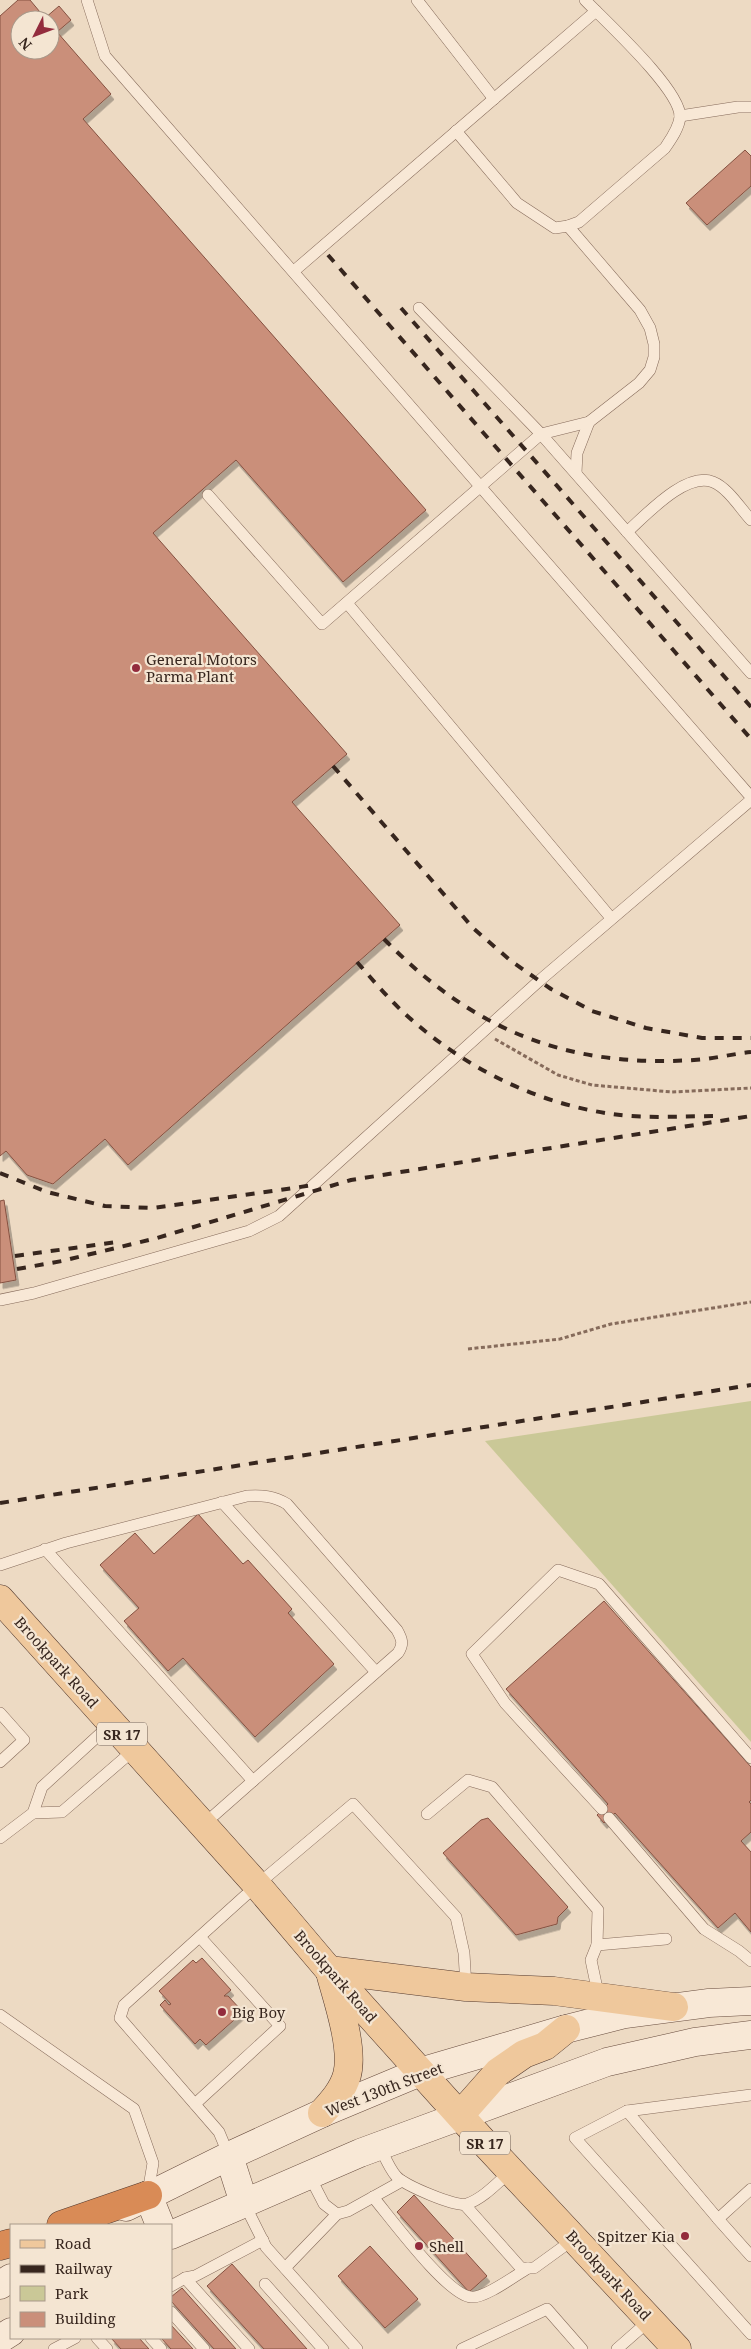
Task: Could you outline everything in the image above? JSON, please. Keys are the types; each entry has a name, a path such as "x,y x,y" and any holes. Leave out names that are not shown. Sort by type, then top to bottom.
{"highway":[{"path":"64,2224 148,2195"}],"main road":[{"name":"Brookpark Road","path":"0,1599 257,1885 329,1970 420,2072 677,2349"},
{"path":"322,2113 338,2095 348,2074 347,2034 329,1970 466,1987 554,1991 602,2008 674,2008 751,2001"},
{"path":"602,2008 608,2040 607,2062"},
{"name":"West 130th Street","path":"97,2224 148,2195 322,2113 420,2072 566,2029 602,2008"},
{"path":"460,2115 498,2072 524,2054 545,2046 566,2029"},
{"path":"172,2236 244,2202 379,2146 607,2062 695,2042 751,2035"},
{"path":"229,2156 244,2202"},
{"path":"148,2195 160,2224"}],"lane":[{"path":"0,1300 34,1293 249,1230 279,1216 611,918 751,798 482,486 105,56 87,0"},
{"path":"417,0 494,99"},
{"path":"456,131 517,204 555,228 579,222 664,148 674,135 680,116 676,99 656,74 585,0"},
{"path":"294,271 596,11"},
{"path":"680,116 738,107 751,107"},
{"path":"208,494 322,624 542,434 589,422 639,383 650,370 654,357 654,344 650,328 640,310 568,226"},
{"path":"419,308 542,434 750,671"},
{"path":"576,474 577,454 589,422"},
{"path":"627,532 678,488 691,482 703,480 722,487 751,520"},
{"path":"347,603 611,918"},
{"path":"0,1566 45,1549 222,1502 247,1496 264,1495 287,1504 397,1630 402,1638 402,1647 398,1653 203,1825"},
{"path":"222,1502 376,1672"},
{"path":"45,1549 253,1781"},
{"path":"751,1758 599,1584 558,1570 472,1654 505,1704 606,1814 704,1929 739,1951 751,1961"},
{"path":"0,1712 24,1740 0,1762"},
{"path":"34,1813 42,1787 112,1723"},
{"path":"0,1838 34,1813 62,1812 135,1750"},
{"path":"427,1814 468,1780 492,1787 598,1910 597,1944 591,1960 602,2008"},
{"path":"229,2156 219,2132 120,2018 124,2005 257,1885 354,1804 456,1917 464,1953 466,1987"},
{"path":"195,2104 280,2026 200,1937"},
{"path":"597,1944 666,1939"},
{"path":"0,2015 134,2109 153,2163 148,2195"},
{"path":"751,2095 627,2111 575,2138 751,2334"},
{"path":"627,2111 751,2256"},
{"path":"379,2146 392,2170 402,2181 451,2202 465,2205 521,2268 534,2268 575,2238"},
{"path":"465,2205 477,2199 512,2170"},
{"path":"309,2175 324,2204 338,2214"},
{"path":"285,2268 338,2214 348,2211 402,2181"},
{"path":"718,2218 751,2189"},
{"path":"373,2197 428,2263 458,2292 471,2298 482,2295 528,2268"},
{"path":"244,2202 263,2240 285,2268 357,2349"},
{"path":"172,2285 186,2278 195,2276 263,2240"},
{"path":"186,2278 249,2349"},
{"path":"265,2284 323,2349"},
{"path":"462,2349 547,2309 582,2349"},
{"path":"172,2313 204,2349"},
{"path":"617,2349 650,2320"},
{"path":"54,2349 73,2339"},
{"path":"98,2339 107,2349"},
{"path":"152,2339 161,2349"}],"path":[{"path":"485,1030 499,1043 558,1075 592,1085 672,1092 751,1088"},
{"path":"468,1349 560,1339 612,1324 751,1302"}],"green space":[{"path":"751,1401 751,1742 485,1441"}],"building":[{"name":"General Motors Parma Plant","path":"18,0 30,0 38,10 10,10 10,60 60,60 60,35 111,94 83,119 426,510 343,582 236,460 153,533 347,754 292,802 400,925 128,1165 105,1139 53,1184 27,1175 6,1151 0,1156 0,16"},
{"name":"General Motors Parma Plant","path":"59,6 71,20 60,29 60,10 54,10"},
{"path":"745,150 751,156 751,186 707,225 686,203"},
{"path":"4,1200 16,1280 0,1283 0,1201"},
{"path":"198,1514 243,1564 248,1560 292,1609 288,1613 334,1664 255,1737 183,1658 168,1671 124,1621 139,1608 100,1565 135,1533 154,1554"},
{"path":"604,1601 751,1767 751,1800 749,1802 751,1804 751,1832 741,1841 751,1852 751,1932 735,1913 718,1928 615,1813 604,1823 597,1815 608,1804 506,1689"},
{"path":"488,1818 568,1907 558,1917 557,1924 516,1935 443,1853 481,1820"},
{"path":"202,1958 231,1990 224,1996 228,1996 243,2012 206,2045 200,2039 195,2044 160,2005 165,2000 169,2005 171,2004 159,1991 193,1960 196,1963"},
{"path":"414,2195 487,2276 469,2292 397,2212"},
{"path":"370,2246 418,2299 385,2328 338,2276"},
{"path":"232,2264 307,2349 264,2349 207,2286"},
{"path":"182,2288 236,2349 214,2349 172,2302 172,2296"},
{"path":"172,2326 193,2349 171,2349 162,2339 172,2339"},
{"path":"112,2339 140,2339 149,2349 121,2349"}],"railway":[{"path":"328,255 751,739"},
{"path":"401,308 751,707"},
{"path":"333,766 473,928 511,961 551,989 592,1011 646,1028 702,1038 751,1038"},
{"path":"384,939 418,971 452,997 487,1019 524,1037 563,1049 604,1057 648,1061 701,1059 751,1052"},
{"path":"357,962 397,1006 425,1031 474,1065 527,1091 583,1109 624,1116 718,1116"},
{"path":"17,1269 62,1261 157,1238 351,1180 751,1116"},
{"path":"0,1173 47,1192 105,1206 153,1208 314,1185"},
{"path":"15,1256 117,1242"},
{"path":"0,1503 751,1385"}],"place":[{"name":"General Motors Parma Plant","path":"136,668"},
{"name":"Big Boy","path":"222,2012"},
{"name":"Spitzer Kia","path":"685,2236"},
{"name":"Shell","path":"419,2246"}]}
